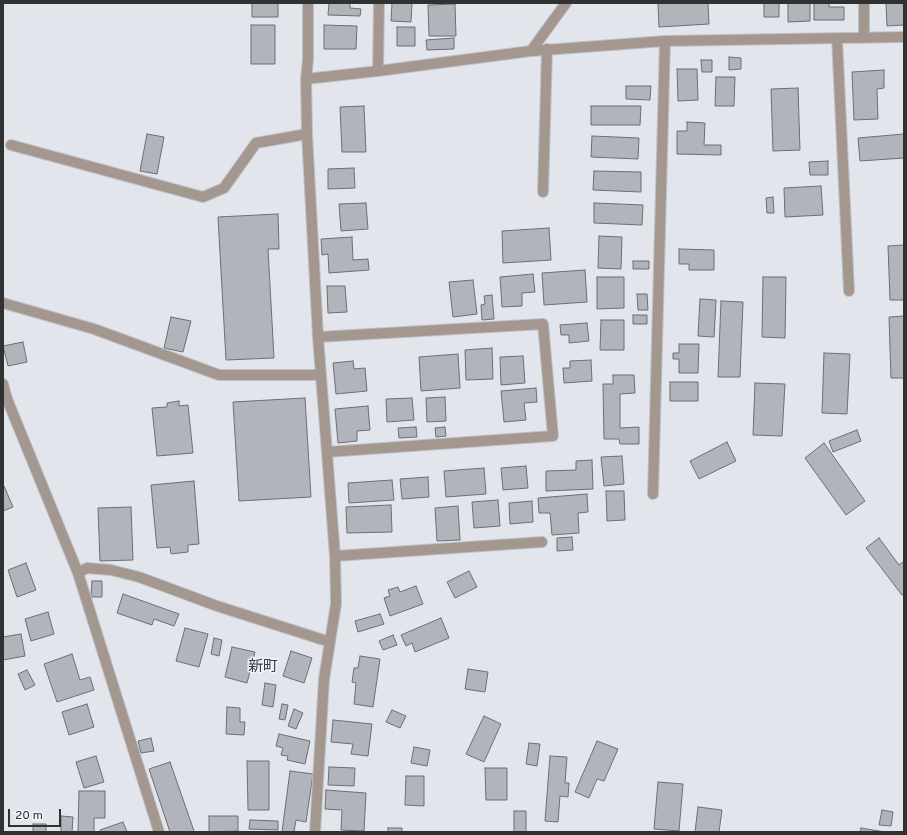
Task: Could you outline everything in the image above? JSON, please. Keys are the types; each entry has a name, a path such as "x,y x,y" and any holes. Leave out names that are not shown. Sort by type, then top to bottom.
{"street":[{"path":"308,3 308,60 306,79 307,134 318,337 335,556 336,604 324,679 315,832"},
{"path":"378,71 379,3"},
{"path":"531,51 566,3"},
{"path":"864,3 864,38"},
{"path":"837,38 849,291"},
{"path":"306,79 547,49 665,41 904,38"},
{"path":"653,494 665,41"},
{"path":"543,192 547,49"},
{"path":"11,145 203,197 224,188 256,143 307,134"},
{"path":"3,303 94,329 219,375 321,375"},
{"path":"318,337 543,324 552,436 327,452"},
{"path":"3,384 7,399 78,573 159,832"},
{"path":"335,556 542,542"},
{"path":"78,573 87,568 111,570 139,577 217,606 330,642"}],"building":[{"path":"252,3 278,3 278,17 252,17"},
{"path":"329,3 350,3 350,8 361,9 360,16 328,15"},
{"path":"392,3 412,3 411,22 391,21"},
{"path":"658,3 708,3 709,24 659,27"},
{"path":"764,3 779,3 779,17 764,17"},
{"path":"788,3 810,3 810,21 788,22"},
{"path":"814,3 829,3 829,7 844,7 844,20 814,20"},
{"path":"886,3 904,3 904,25 887,26"},
{"path":"455,4 456,36 429,36 428,5"},
{"path":"251,25 275,25 275,64 251,64"},
{"path":"324,25 357,26 356,49 324,49"},
{"path":"397,27 415,27 415,46 397,46"},
{"path":"454,38 454,49 427,50 426,40"},
{"path":"729,57 741,58 741,69 729,70"},
{"path":"701,60 712,60 712,72 702,72"},
{"path":"677,69 697,69 698,100 678,101"},
{"path":"884,70 884,88 877,89 878,119 854,120 852,72"},
{"path":"716,77 735,77 734,106 715,106"},
{"path":"626,86 651,86 650,100 626,99"},
{"path":"798,88 800,150 773,151 771,89"},
{"path":"364,106 366,152 342,152 340,107"},
{"path":"591,106 641,106 640,125 591,125"},
{"path":"687,122 705,123 704,145 721,145 721,155 677,154 677,131 687,131"},
{"path":"147,134 164,137 157,174 140,171"},
{"path":"904,134 904,158 860,161 858,138"},
{"path":"592,136 639,138 638,159 591,157"},
{"path":"828,161 828,175 810,175 809,162"},
{"path":"354,168 355,188 328,189 328,169"},
{"path":"594,171 641,172 641,192 593,190"},
{"path":"821,186 823,215 785,217 784,188"},
{"path":"773,197 774,213 767,213 766,198"},
{"path":"366,203 368,229 341,231 339,204"},
{"path":"594,203 643,205 642,225 594,223"},
{"path":"278,214 279,249 268,249 274,358 226,360 218,217"},
{"path":"549,228 551,260 503,263 502,231"},
{"path":"599,236 622,237 621,269 598,268"},
{"path":"352,237 353,260 368,259 369,270 329,273 328,254 322,255 321,239"},
{"path":"904,245 904,300 890,300 888,246"},
{"path":"679,249 714,250 714,270 689,270 689,264 679,264"},
{"path":"633,261 649,261 649,269 633,269"},
{"path":"585,270 587,302 544,305 542,273"},
{"path":"533,274 535,292 522,293 522,306 502,307 500,277"},
{"path":"597,277 624,277 624,308 597,309"},
{"path":"763,277 786,277 785,338 762,337"},
{"path":"473,280 477,314 453,317 449,282"},
{"path":"327,286 345,286 347,312 328,313"},
{"path":"637,294 647,294 648,310 638,310"},
{"path":"492,295 494,319 482,320 481,305 485,304 484,296"},
{"path":"700,299 716,300 714,337 698,336"},
{"path":"721,301 743,302 740,377 718,377"},
{"path":"633,315 647,315 647,324 633,324"},
{"path":"904,316 904,378 891,378 889,317"},
{"path":"171,317 191,321 183,352 164,348"},
{"path":"601,320 624,320 624,350 600,350"},
{"path":"587,323 589,341 569,343 569,335 561,335 560,325"},
{"path":"23,342 27,362 8,366 3,346"},
{"path":"679,344 699,344 698,373 679,373 679,359 673,359 673,353 679,353"},
{"path":"492,348 493,379 466,380 465,350"},
{"path":"824,353 850,354 847,414 822,413"},
{"path":"458,354 460,388 421,391 419,357"},
{"path":"523,356 525,383 501,385 500,357"},
{"path":"591,360 592,381 564,383 563,368 570,368 570,361"},
{"path":"353,361 354,369 365,368 367,391 336,394 333,363"},
{"path":"613,375 634,375 635,393 620,394 620,428 639,427 639,444 620,444 619,439 604,439 603,384 613,384"},
{"path":"670,382 698,382 698,401 670,401"},
{"path":"755,383 785,384 782,436 753,435"},
{"path":"536,388 537,402 524,403 526,420 504,422 501,391"},
{"path":"445,397 446,421 427,422 426,398"},
{"path":"305,398 311,497 239,501 233,402"},
{"path":"412,398 414,420 387,422 386,399"},
{"path":"179,401 179,406 188,405 193,453 157,456 152,408 167,407 167,403"},
{"path":"368,406 370,430 357,431 357,441 338,443 335,409"},
{"path":"416,427 417,437 399,438 398,428"},
{"path":"445,427 446,436 436,437 435,428"},
{"path":"857,430 861,441 833,452 829,441"},
{"path":"727,442 736,461 699,479 690,461"},
{"path":"824,443 865,501 846,515 805,458"},
{"path":"622,456 624,484 604,486 601,457"},
{"path":"592,460 593,489 546,491 546,471 576,470 576,461"},
{"path":"526,466 528,488 503,490 501,468"},
{"path":"484,468 486,494 446,497 444,471"},
{"path":"428,477 429,497 402,499 400,479"},
{"path":"392,480 394,500 349,503 348,483"},
{"path":"194,481 199,544 188,545 188,552 171,554 170,547 157,548 151,485"},
{"path":"3,486 13,507 3,511"},
{"path":"606,491 624,491 625,520 607,521"},
{"path":"587,494 588,512 578,513 579,533 552,535 550,513 539,513 538,498"},
{"path":"498,500 500,526 474,528 472,502"},
{"path":"532,501 533,522 510,524 509,503"},
{"path":"391,505 392,532 347,533 346,507"},
{"path":"458,506 460,540 437,541 435,508"},
{"path":"131,507 133,560 100,561 98,508"},
{"path":"572,537 573,550 557,551 557,538"},
{"path":"879,538 899,565 904,561 904,594 902,595 866,548"},
{"path":"26,563 36,590 17,597 8,570"},
{"path":"469,571 477,587 455,598 447,582"},
{"path":"92,581 102,581 102,597 91,597"},
{"path":"416,586 423,604 390,616 384,598 390,596 388,590 398,587 400,592"},
{"path":"123,594 179,614 174,626 154,619 152,625 117,613"},
{"path":"48,612 54,634 31,641 25,619"},
{"path":"380,614 384,624 358,632 355,621"},
{"path":"441,618 449,638 415,652 412,643 406,646 401,635"},
{"path":"185,628 208,634 199,667 176,661"},
{"path":"21,634 25,656 3,660 3,637"},
{"path":"393,635 397,645 383,650 379,641"},
{"path":"214,638 222,640 219,656 211,654"},
{"path":"232,647 255,652 247,683 225,677"},
{"path":"291,651 312,658 304,683 283,676"},
{"path":"72,654 80,680 90,677 94,690 57,702 44,664"},
{"path":"360,656 380,659 373,707 354,704 356,683 352,682 354,668 358,668"},
{"path":"468,669 488,672 485,692 465,689"},
{"path":"27,670 35,685 25,690 18,674"},
{"path":"265,683 276,685 273,707 262,705"},
{"path":"87,704 94,727 69,735 62,712"},
{"path":"282,704 288,705 285,720 279,719"},
{"path":"227,707 240,708 240,722 245,722 244,735 226,734"},
{"path":"294,709 303,713 296,729 288,726"},
{"path":"392,710 406,716 400,728 386,722"},
{"path":"484,716 501,724 484,762 466,754"},
{"path":"333,720 372,724 368,756 351,754 353,744 331,742"},
{"path":"279,734 310,741 305,764 287,760 288,756 281,755 283,748 276,746"},
{"path":"151,738 154,751 141,753 138,741"},
{"path":"597,741 618,749 604,781 597,779 589,798 575,792"},
{"path":"529,743 540,744 537,766 526,764"},
{"path":"414,747 430,750 427,766 411,763"},
{"path":"96,756 104,782 84,788 76,762"},
{"path":"550,756 567,757 565,783 569,783 568,797 560,796 558,822 545,821"},
{"path":"247,761 269,761 269,810 248,810"},
{"path":"170,762 194,831 191,832 170,832 149,769"},
{"path":"329,767 355,768 354,786 328,785"},
{"path":"485,768 507,768 507,800 486,800"},
{"path":"290,771 313,774 306,822 296,820 294,832 282,832"},
{"path":"406,776 424,776 424,806 405,805"},
{"path":"658,782 683,784 679,831 654,829"},
{"path":"326,790 366,793 364,831 341,830 342,810 325,809"},
{"path":"79,791 105,791 105,818 94,818 94,832 78,832"},
{"path":"698,807 722,810 719,832 695,832"},
{"path":"882,810 893,812 891,826 879,825"},
{"path":"514,811 526,811 526,832 514,832"},
{"path":"61,816 73,817 72,832 61,832"},
{"path":"209,816 238,816 238,831 209,832"},
{"path":"250,820 278,821 278,830 249,829"},
{"path":"123,822 127,832 101,832 100,830"},
{"path":"33,824 46,824 46,832 33,832"},
{"path":"388,828 402,828 402,832 388,832"},
{"path":"861,828 885,832 860,832"}],"district":[{"name":"新町","path":"263,668"}]}
